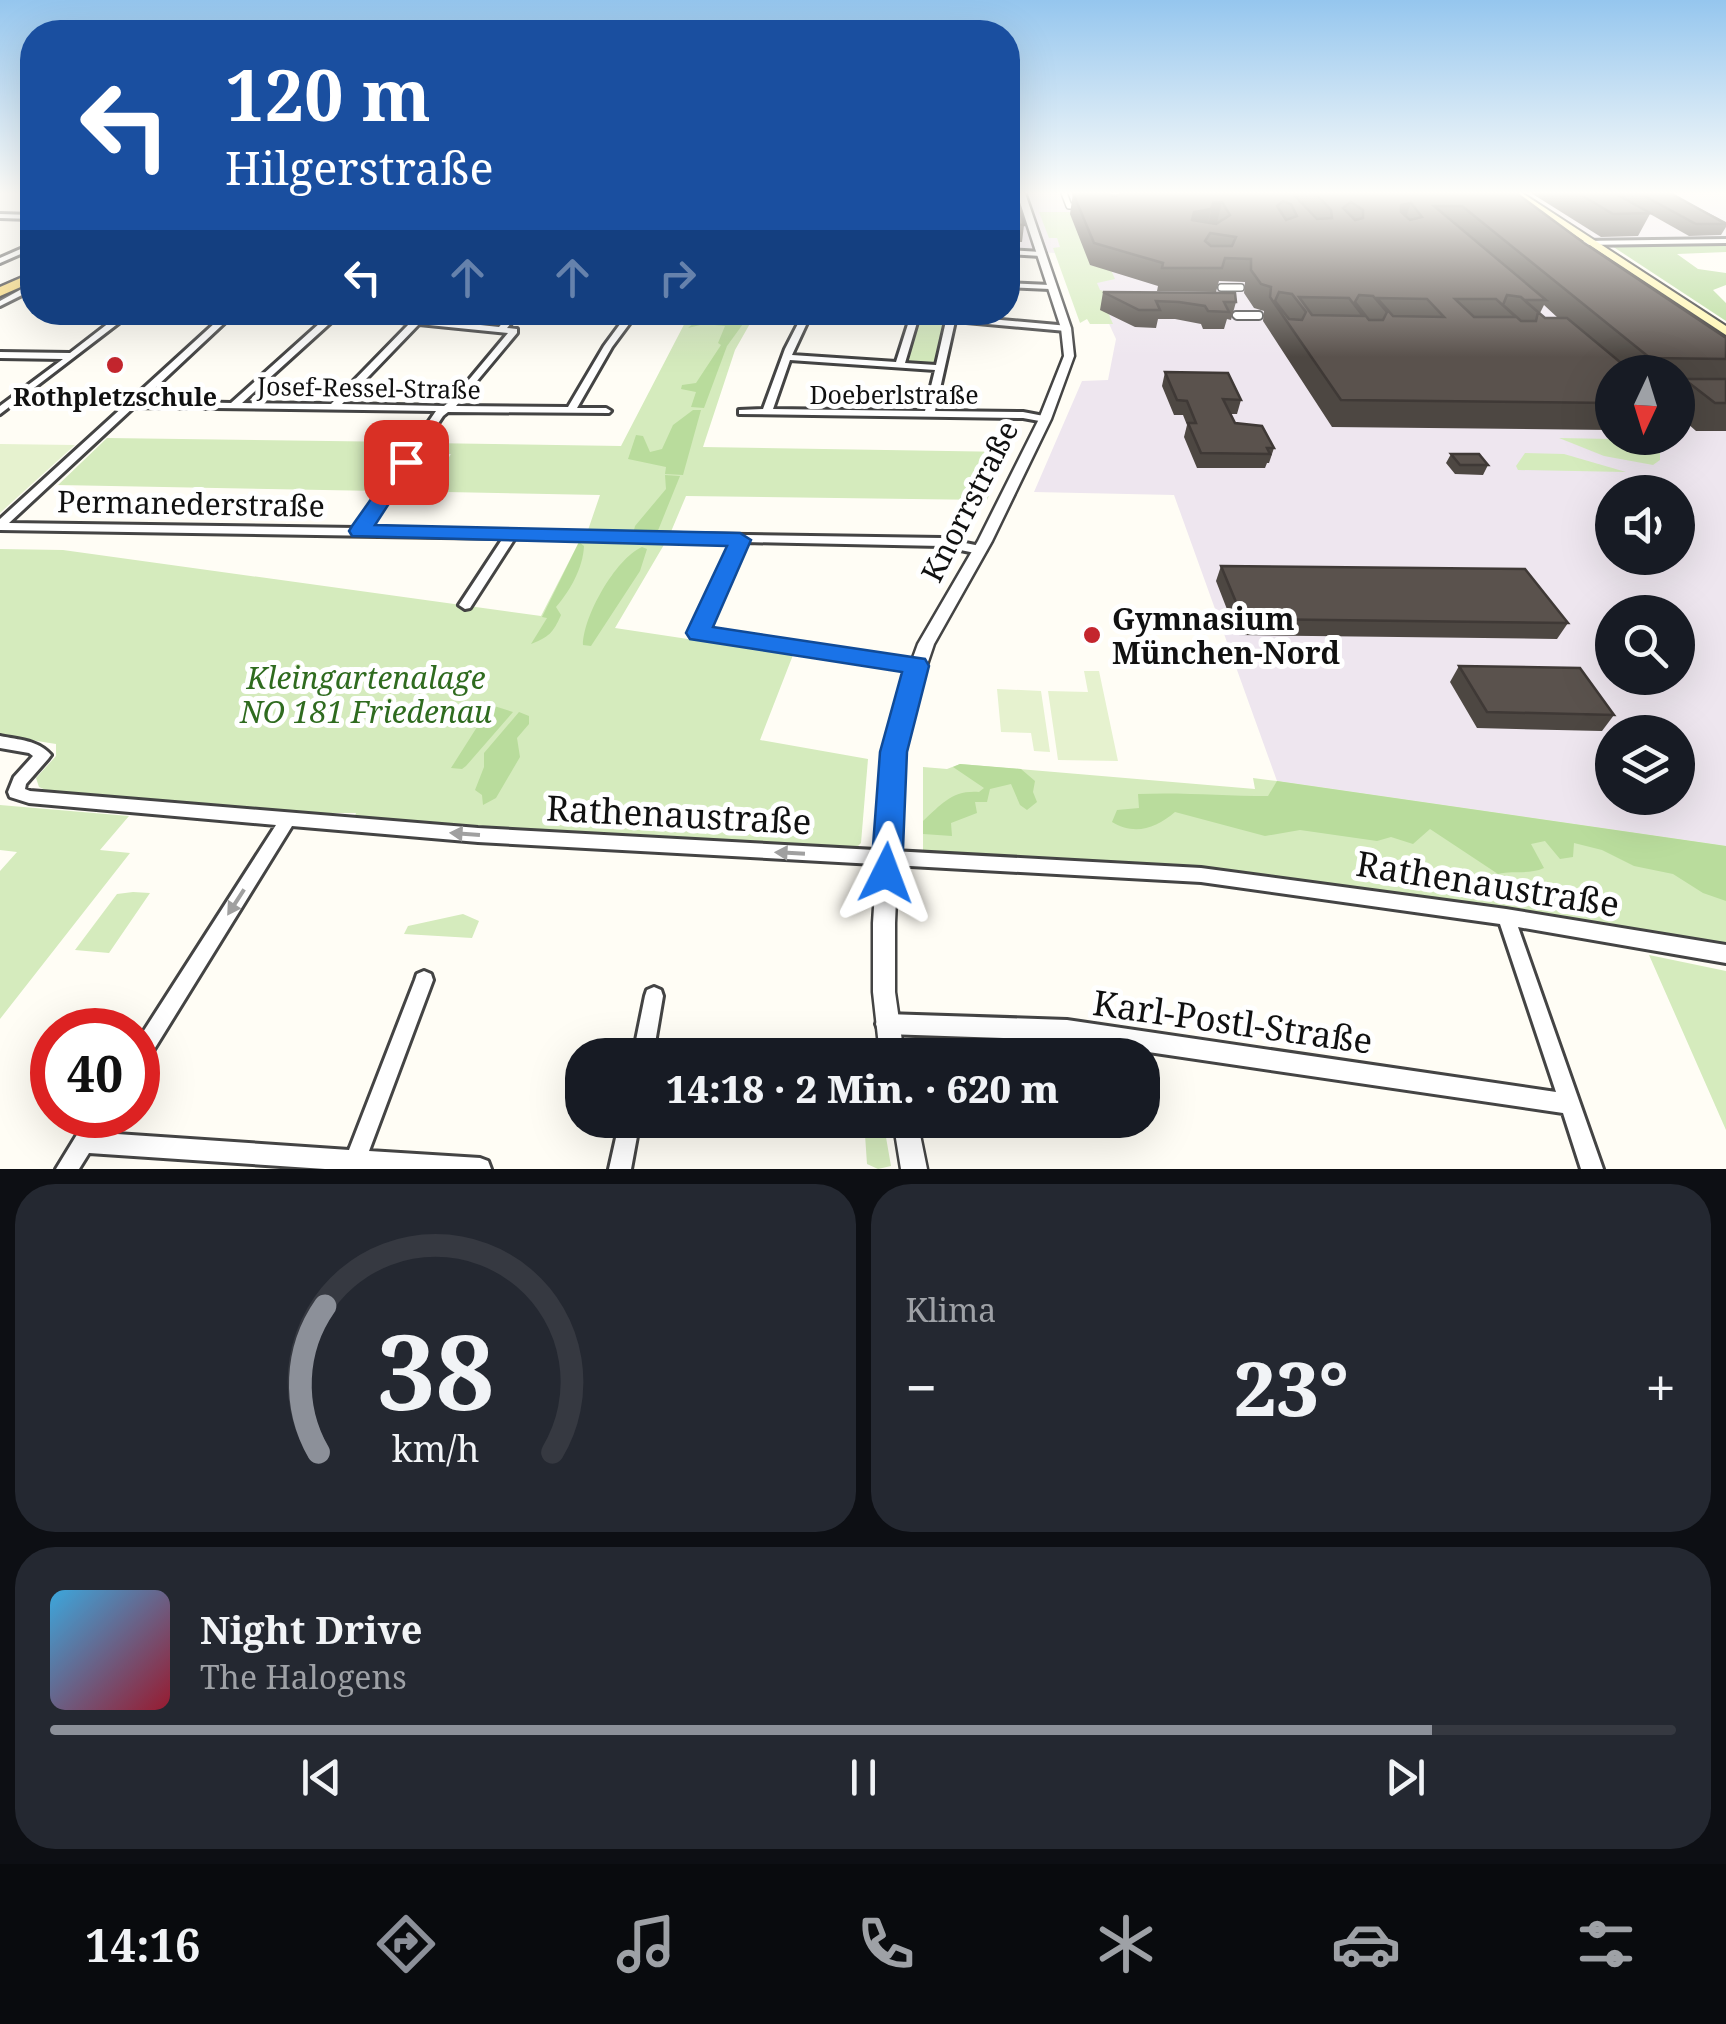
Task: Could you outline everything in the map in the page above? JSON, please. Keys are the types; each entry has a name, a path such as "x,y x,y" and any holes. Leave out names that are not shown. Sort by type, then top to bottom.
{"main road":[{"path":"1593,248 1726,335"}],"street":[{"name":"Knorrstraße","path":"889,1038 883,971 893,752 916,666 980,550 1045,419 1068,362 1066,328 1038,248"},
{"path":"15,254 20,252"},
{"path":"1020,253 1040,254"},
{"path":"0,257 20,254"},
{"path":"1020,286 1050,287"},
{"path":"1020,323 1066,328"},
{"path":"0,411 112,325"},
{"path":"0,526 218,325"},
{"path":"234,405 321,325"},
{"path":"335,406 413,325"},
{"path":"468,325 508,329"},
{"path":"360,531 439,414 510,325"},
{"path":"572,410 624,325"},
{"path":"766,413 802,325"},
{"path":"900,366 912,325"},
{"path":"929,414 950,325"},
{"path":"0,354 71,356"},
{"path":"786,357 941,368"},
{"name":"Josef-Ressel-Straße","path":"132,404 606,411"},
{"name":"Doeberlstraße","path":"743,412 1023,415 1045,419"},
{"name":"Permanederstraße","path":"0,526 941,542 980,550"},
{"path":"465,604 510,537"},
{"path":"740,540 698,633 916,666"},
{"name":"Rathenaustraße","path":"0,742 33,748 42,755 19,781 16,792 29,798 676,847 887,847 1201,876 1506,917 1726,954"},
{"path":"160,1022 288,819"},
{"path":"1506,917 1592,1169"},
{"path":"354,1164 424,980"},
{"path":"645,1038 654,996"},
{"name":"Karl-Postl-Straße","path":"886,1024 1068,1030 1568,1104"},
{"path":"67,1169 86,1138"},
{"path":"620,1169 626,1138"},
{"path":"908,1138 914,1169"},
{"path":"83,1142 354,1164 480,1169"}],"shaded area":[{"path":"1020,248 1573,248 1726,349 1726,846 1277,781 1174,495 1034,492 1082,381 1108,380 1116,339 1077,254 1020,252"}],"green space":[{"path":"1053,248 1086,248 1090,265 1111,270 1115,279 1097,283 1100,290 1122,296 1107,310 1113,324 1090,324 1087,319 1080,323"},
{"path":"1614,248 1726,248 1726,252 1677,254 1698,269 1726,273 1726,285 1713,290 1726,303 1726,321"},
{"path":"684,325 749,325 735,350 703,447 1010,452 987,500 686,496 670,534 587,533 600,495 395,491 409,470 441,470 451,454 420,454 427,443 621,446"},
{"path":"714,325 742,325 727,346 704,408 691,407 696,392 681,389 682,385 696,383 721,345 718,343 725,326"},
{"path":"916,325 946,325 934,365 906,361"},
{"path":"693,410 701,410 683,475 665,474 666,467 628,459 636,435 643,436 650,452 662,449 673,425"},
{"path":"107,438 412,442 379,491 58,485"},
{"path":"1559,438 1595,439 1595,452"},
{"path":"0,444 75,445 0,513"},
{"path":"1525,453 1564,454 1626,472 1518,470 1516,466"},
{"path":"1660,455 1660,460 1653,465 1604,456"},
{"path":"665,475 680,476 657,533 633,534 635,526 666,489"},
{"name":"Kleingartenalage NO 181 Friedenau","path":"579,542 665,543 615,628 793,655 760,740 868,759 861,843 855,849 684,843 354,819 356,813 287,813 48,791 39,787 36,778 56,756 56,744 0,735 0,549 63,550 541,616"},
{"path":"579,542 584,546 581,563 556,607 561,615 550,634 531,644 547,618 542,617"},
{"path":"642,547 647,549 640,571 591,646 583,645 588,620 602,590 621,563"},
{"path":"1084,671 1099,671 1118,761 1058,760 1048,691 1088,692"},
{"path":"997,689 1041,691 1050,752 1034,751 1031,733 1001,732"},
{"path":"491,705 513,712 466,766 451,768"},
{"path":"519,712 529,716 529,724 517,738 520,757 496,798 483,805 482,795 475,790 484,767 484,753"},
{"path":"960,764 1255,789 1253,778 1726,846 1726,945 1318,883 1140,863 923,851 923,767 947,769"},
{"path":"960,764 1021,769 1035,781 1033,792 1037,802 1027,810 1020,805 1011,784 990,789 987,802 975,802 977,813 951,823 952,836 923,834 923,821 942,804 954,796 984,788 953,767"},
{"path":"1277,781 1726,846 1726,901 1703,893 1673,874 1634,866 1602,850 1574,843 1573,857 1560,859 1545,841 1531,844 1544,868 1498,874 1430,829 1413,844 1391,837 1377,841 1300,830 1265,836 1175,812 1145,828 1129,829 1112,822 1117,810 1139,808 1138,794 1268,796"},
{"path":"0,805 129,816 100,850 130,853 0,1019 0,871 17,852 0,850"},
{"path":"150,893 109,953 75,950 117,894"},
{"path":"463,914 479,921 472,938 404,934 408,926"},
{"path":"1649,955 1726,971 1726,1130"},
{"path":"865,1138 886,1138 891,1166 878,1169 867,1164"}],"building":[{"path":"1110,248 1484,248 1546,300 1507,295 1503,305 1521,321 1536,321 1538,312 1545,318 1567,318 1612,355 1595,355 1595,403 1341,400 1270,297 1271,287 1261,284 1251,270 1251,259 1225,258 1222,268 1162,268 1163,263","holes":["1279,292 1292,294 1306,312 1302,320 1289,319 1275,301","1359,295 1373,296 1387,312 1383,320 1369,320 1355,302","1299,297 1349,298 1363,316 1312,315","1377,298 1427,299 1444,317 1393,316","1455,299 1496,299 1516,317 1474,317"]},
{"path":"1513,248 1591,248 1726,338 1726,359 1646,355"},
{"path":"1103,292 1235,293 1236,302 1224,302 1229,312 1156,301 1160,310 1139,310"},
{"path":"1165,372 1228,373 1241,400 1223,399 1235,423 1262,426 1274,448 1267,448 1270,454 1201,453 1188,423 1196,423 1187,401 1177,400"},
{"path":"1695,379 1726,379 1726,403 1715,403 1695,388"},
{"path":"1451,454 1479,454 1488,465 1460,465"},
{"path":"1221,566 1525,569 1568,623 1243,619"},
{"path":"1459,666 1580,668 1595,689 1595,695 1600,695 1614,715 1487,712"}],"place":[{"name":"Rothpletzschule","path":"115,365"},
{"name":"Gymnasium München-Nord","path":"1092,635"}],"route":[{"path":"406,462 360,531 442,536 740,540 698,633 916,666 893,752 886,873"}]}
